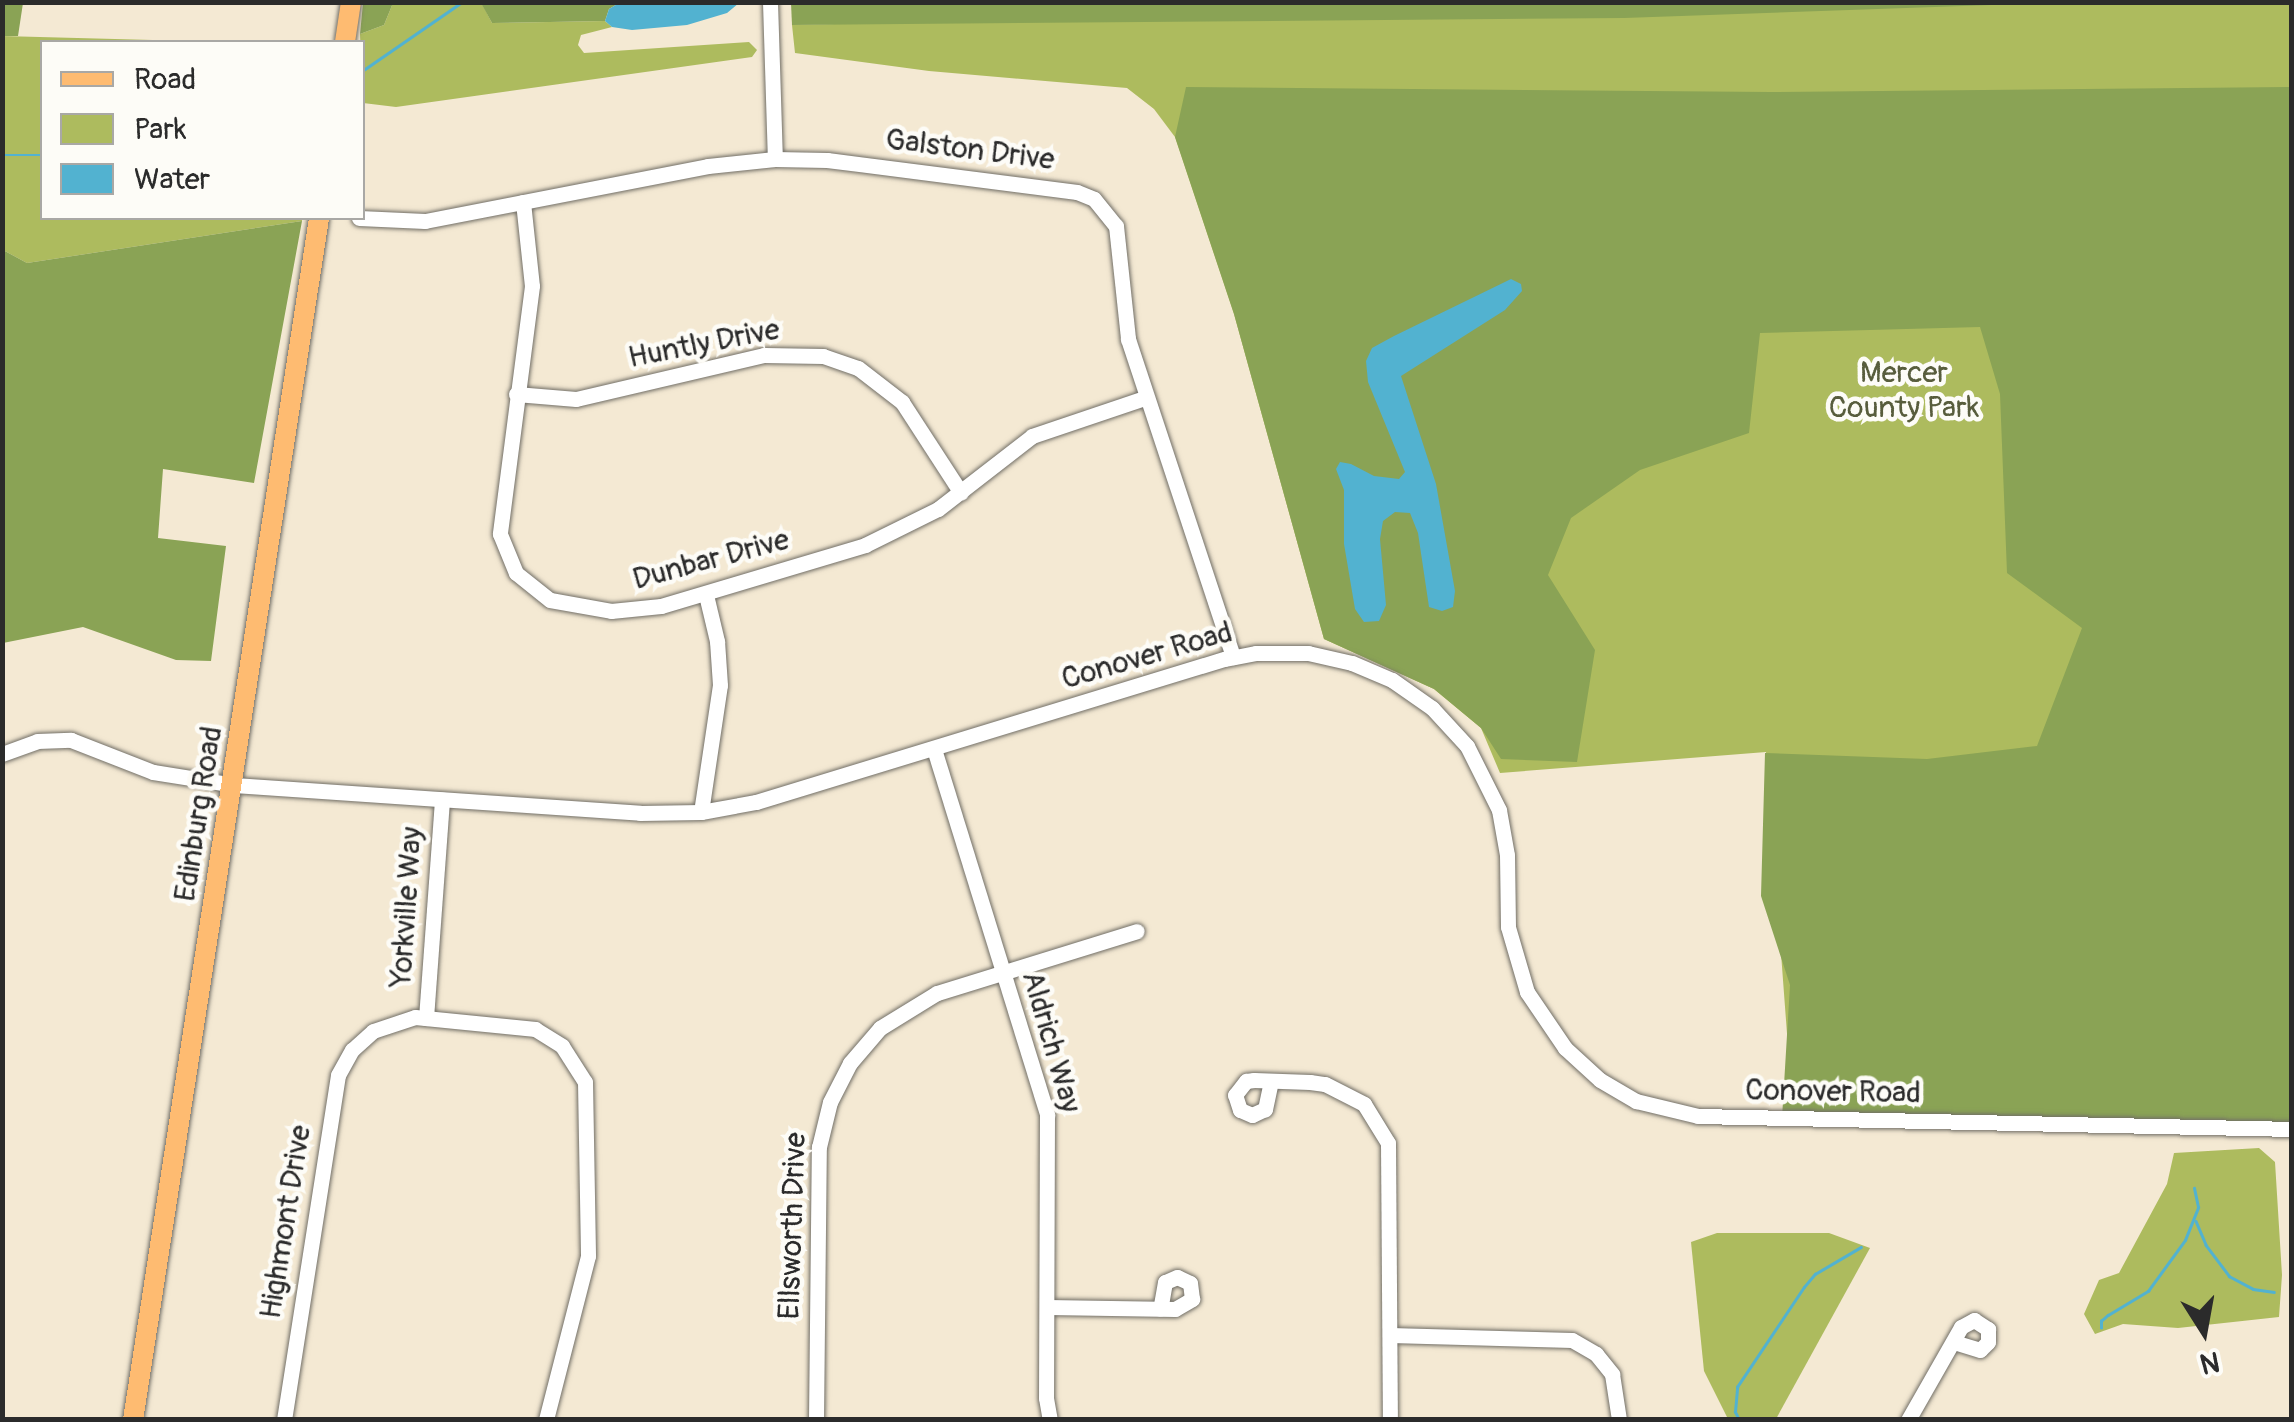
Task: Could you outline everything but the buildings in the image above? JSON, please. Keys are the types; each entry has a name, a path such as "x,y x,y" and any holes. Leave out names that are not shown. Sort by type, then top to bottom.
{"main road":[{"path":"345,40 351,2"},
{"name":"Edinburg Road","path":"133,1420 319,220"}],"street":[{"path":"770,2 775,158"},
{"name":"Galston Drive","path":"365,218 425,220 708,166 775,158 846,162 1077,192 1094,199 1116,226 1122,310 1147,398 1233,657"},
{"name":"Dunbar Drive","path":"523,202 532,286 500,534 508,561 525,584 550,600 611,610 661,606 890,536 960,492 1032,436 1147,398"},
{"name":"Huntly Drive","path":"516,394 576,399 764,355 822,356 874,378 902,402 960,492"},
{"path":"701,812 720,685 718,641 706,595"},
{"name":"Conover Road","path":"2,754 37,741 71,740 153,772 234,785 640,813 701,812 756,802 1233,657 1280,652 1352,662 1413,693 1450,725 1479,765 1499,810 1507,855 1508,927 1527,992 1565,1048 1600,1080 1636,1101 1698,1116 2292,1130"},
{"name":"Aldrich Way","path":"934,749 1049,1130 1050,1420"},
{"name":"Yorkville Way","path":"426,1018 442,800"},
{"name":"Ellsworth Drive","path":"816,1420 818,1170 830,1102 864,1045 898,1014 936,993 1137,931"},
{"path":"426,1018 535,1029 562,1046 584,1082 586,1272 546,1420"},
{"name":"Highmont Drive","path":"284,1420 334,1090 344,1063 361,1040 385,1024 426,1018"},
{"path":"1271,1081 1339,1088 1364,1104 1382,1128 1391,1157 1390,1420"},
{"path":"1047,1307 1160,1309"},
{"path":"1390,1335 1572,1340 1596,1354 1612,1374 1619,1420"},
{"path":"1908,1420 1954,1342"}],"green space":[{"path":"3,2 23,3 18,36 3,36"},
{"path":"481,2 492,23 605,21 612,27 581,35 578,45 584,53 749,42 757,50 752,57 396,107 365,103 365,40 360,40 360,34 384,25 393,3"},
{"path":"791,2 2045,3 1624,18 792,25"},
{"name":"Mercer County Park","path":"1032,2 2291,3 2291,1119 1793,1114 1766,752 1500,773 1481,728 1434,689 1324,639 1234,314 1175,137 1154,109 1127,88 929,71 795,53 792,25 1047,19"},
{"path":"363,3 393,3 384,25 360,34"},
{"path":"481,3 619,3 609,9 605,21 492,23"},
{"path":"2,36 153,40 40,40 40,220 302,220 27,263 3,250"},
{"name":"Mercer County Park","path":"1186,87 1771,92 2291,87 2291,1128 1782,1118 1790,985 1761,896 1765,753 1927,759 2037,746 2082,628 2007,573 2000,394 1980,327 1760,333 1749,433 1640,470 1571,518 1548,575 1595,650 1577,762 1501,759 1481,728 1434,689 1324,639 1234,314 1175,137"},
{"path":"302,221 254,483 163,469 158,538 226,546 211,661 176,660 83,627 3,643 3,250 27,263"},
{"path":"2259,1148 2275,1162 2282,1275 2279,1317 2178,1328 2123,1324 2095,1334 2084,1314 2099,1280 2119,1273 2167,1184 2174,1153"},
{"path":"1717,1233 1829,1233 1870,1248 1776,1419 1728,1419 1704,1371 1691,1242"}],"water":[{"path":"619,3 739,3 727,13 687,25 632,30 612,27 605,21 609,9"},
{"path":"1511,279 1521,284 1522,291 1505,310 1401,376 1436,484 1455,591 1453,607 1442,611 1429,607 1418,533 1410,513 1395,512 1383,521 1380,539 1386,605 1379,621 1364,622 1355,609 1344,544 1344,490 1336,469 1340,462 1374,476 1399,479 1405,472 1368,382 1366,361 1372,348"}],"waterway":[{"path":"365,69 462,2"},
{"path":"2,155 40,155"},
{"path":"2101,1328 2101,1321 2108,1315 2148,1291 2185,1240 2198,1207 2194,1188"},
{"path":"2196,1221 2206,1245 2229,1276 2253,1289 2274,1292"},
{"path":"1739,1420 1735,1412 1737,1387 1804,1287 1815,1274 1861,1247"}]}
